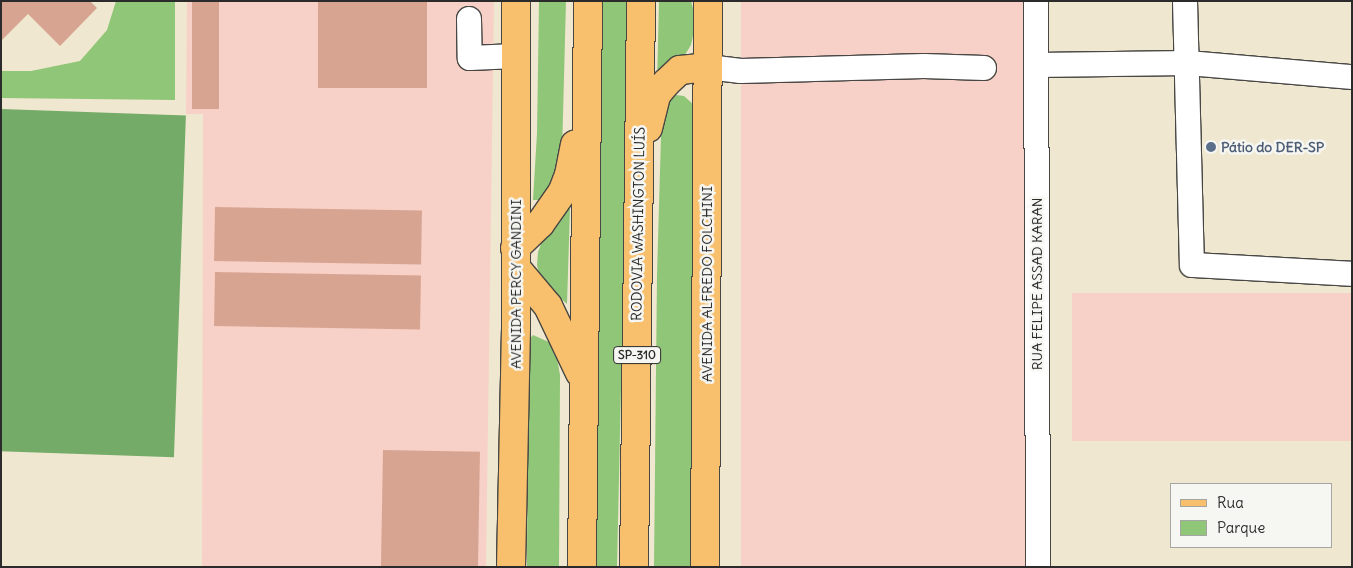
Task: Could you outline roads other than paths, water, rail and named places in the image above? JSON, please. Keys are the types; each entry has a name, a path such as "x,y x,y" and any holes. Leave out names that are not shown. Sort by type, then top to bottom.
{"main road":[{"name":"AVENIDA PERCY GANDINI","path":"511,567 516,329 516,1"},
{"path":"582,567 588,1"},
{"name":"RODOVIA WASHINGTON LUÍS","path":"634,567 641,1"},
{"name":"AVENIDA ALFREDO FOLCHINI","path":"704,567 708,1"},
{"path":"638,178 651,108 656,95 680,70 708,67"},
{"path":"584,382 553,315 516,259 562,193 569,175 587,87"},
{"path":"516,329 553,315"}],"street":[{"name":"RUA FELIPE ASSAD KARAN","path":"1036,1 1038,567"},
{"path":"1184,1 1188,63 1192,265 1352,274"},
{"path":"469,19 470,58 516,56"},
{"path":"1036,64 1188,63 1352,77"},
{"path":"708,67 741,71 924,66 984,68"}],"place":[{"name":"Pátio do DER-SP","path":"1211,147"}]}
